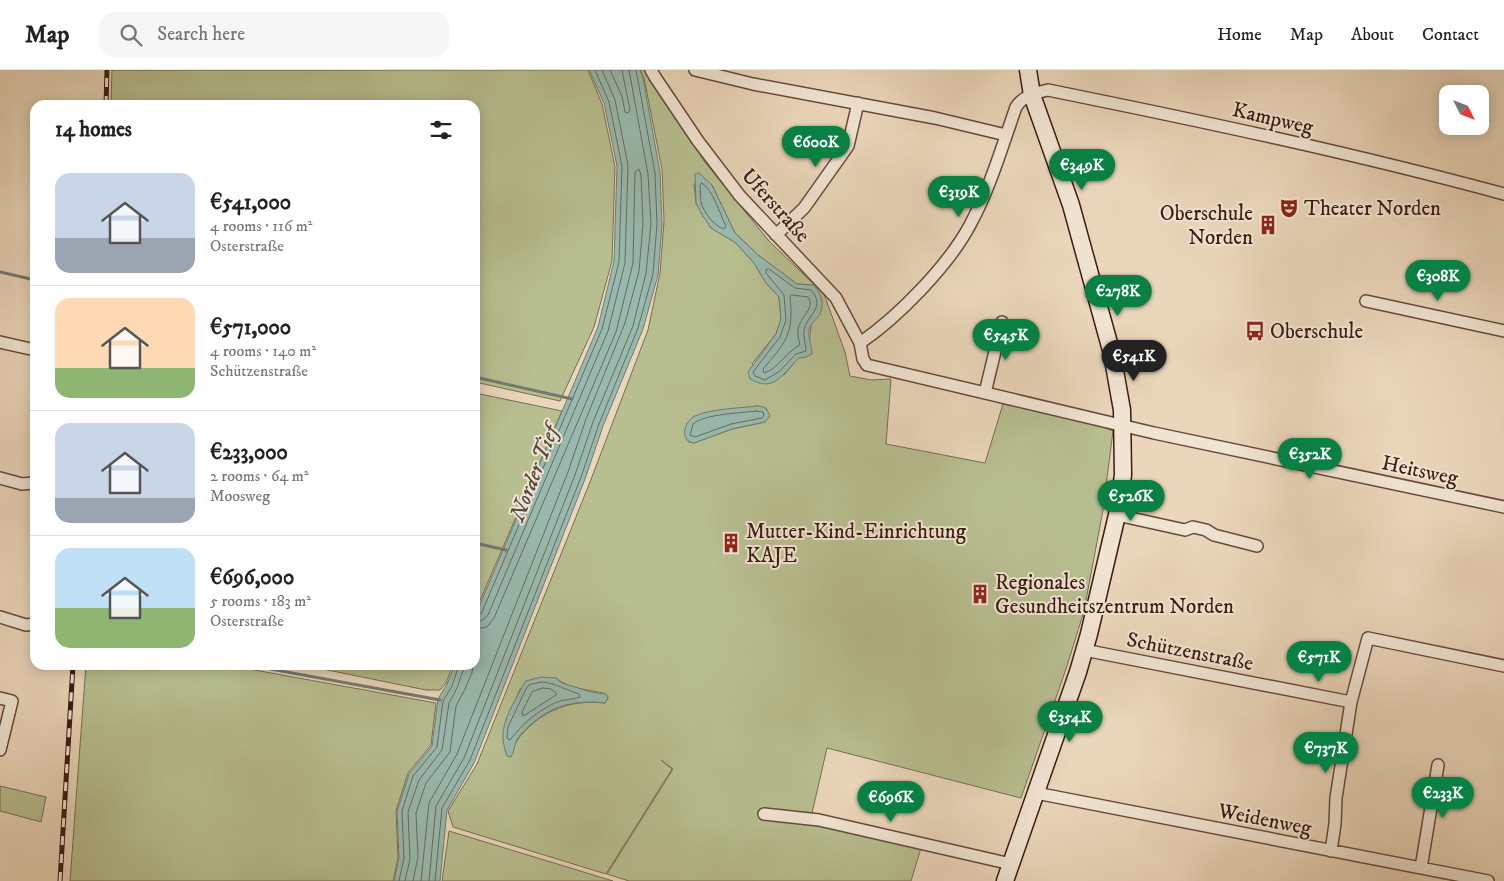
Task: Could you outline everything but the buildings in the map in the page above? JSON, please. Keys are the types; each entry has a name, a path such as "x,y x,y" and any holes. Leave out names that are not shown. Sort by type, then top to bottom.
{"street":[{"name":"Uferstraße","path":"652,70 654,77 698,141 740,196 836,298 860,342 863,359 868,365"},
{"path":"695,70 753,84 935,118 1006,135"},
{"path":"1005,881 1084,650 1095,612 1123,475 1123,425 1120,393 1112,354 1081,240 1032,95 1028,70"},
{"name":"Kampweg","path":"1032,95 1048,90 1261,134 1432,174 1504,194"},
{"path":"860,342 872,335 914,297 945,262 969,227 989,184 1016,107 1019,102 1032,95"},
{"path":"776,234 804,208 848,146 858,103"},
{"path":"1366,301 1504,331"},
{"path":"985,393 1002,322"},
{"path":"0,342 30,349"},
{"name":"Heitsweg","path":"868,365 1123,425 1504,507"},
{"path":"0,478 22,484 30,483"},
{"path":"1116,515 1185,530 1193,527 1206,530 1214,535 1257,546"},
{"path":"0,617 30,625"},
{"path":"1331,851 1336,798 1351,702 1368,638 1504,666"},
{"name":"Schützenstraße","path":"1084,650 1351,702"},
{"path":"0,698 12,701 0,750"},
{"path":"1421,868 1438,765"},
{"name":"Weidenweg","path":"1036,793 1488,881"},
{"path":"764,814 819,820 1011,864"}],"green space":[{"path":"112,70 588,70 602,104 615,167 612,261 594,327 560,401 480,383 480,100 111,100"},
{"path":"640,70 648,70 704,161 769,241 824,294 845,352 850,376 871,380 891,379 886,444 985,463 1003,404 1093,423 1113,431 1103,510 1084,611 1021,798 827,748 812,813 921,848 911,881 629,881 607,874 673,769 661,760 672,769 606,874 453,827 448,811 477,764 590,482 648,330 660,273 664,221 662,169 644,78","holes":["694,184 712,185 735,233 758,255 797,284 813,285 811,330 806,357 799,357 784,375 752,364 776,334 781,319 779,297 766,283 754,263 736,243 711,228 696,203","757,406 767,409 765,422 732,429 694,443 689,442 686,438 711,412","556,678 573,687 606,694 608,698 605,703 579,703 544,715 524,732 516,742 516,699 520,689"]},
{"path":"480,394 562,411 480,600"},
{"path":"86,670 254,670 436,703 431,745 408,773 396,811 398,858 393,881 70,881"},
{"path":"328,670 451,670 446,683 440,690 426,690"},
{"path":"0,786 46,797 41,822 0,811"},
{"path":"449,831 613,881 442,881"}],"water":[{"path":"589,70 640,70 660,172 662,225 658,275 643,329 603,426 585,479 474,763 447,810 440,881 394,881 399,858 397,811 409,774 432,746 438,699 453,670 480,670 480,604 598,327 614,261 617,166 604,103"},
{"path":"699,173 712,185 735,233 758,255 797,284 813,285 821,298 820,314 809,330 812,354 799,358 778,380 772,383 759,383 750,379 748,372 776,334 781,319 779,297 766,283 754,263 736,243 711,228 701,213 696,203 695,174"},
{"path":"764,407 770,416 765,422 732,429 694,443 685,436 687,424 695,416 717,410"},
{"path":"541,677 556,678 562,683 591,692 606,694 608,698 605,703 572,704 550,711 523,731 516,742 511,757 507,756 503,735 514,702 526,681"}],"waterway":[{"path":"0,272 30,279"},
{"path":"480,378 572,399"},
{"path":"480,544 506,550"},
{"path":"275,670 440,700"}],"railway":[{"path":"106,100 107,70"},
{"path":"60,881 73,670"}],"place":[{"name":"Theater Norden","path":"1289,208"},
{"name":"Oberschule Norden","path":"1268,225"},
{"name":"Oberschule","path":"1255,331"},
{"name":"Mutter-Kind-Einrichtung KAJE","path":"731,543"},
{"name":"Regionales Gesundheitszentrum Norden","path":"980,594"}],"water label":[{"name":"Norder Tief","path":"533,473"}]}
